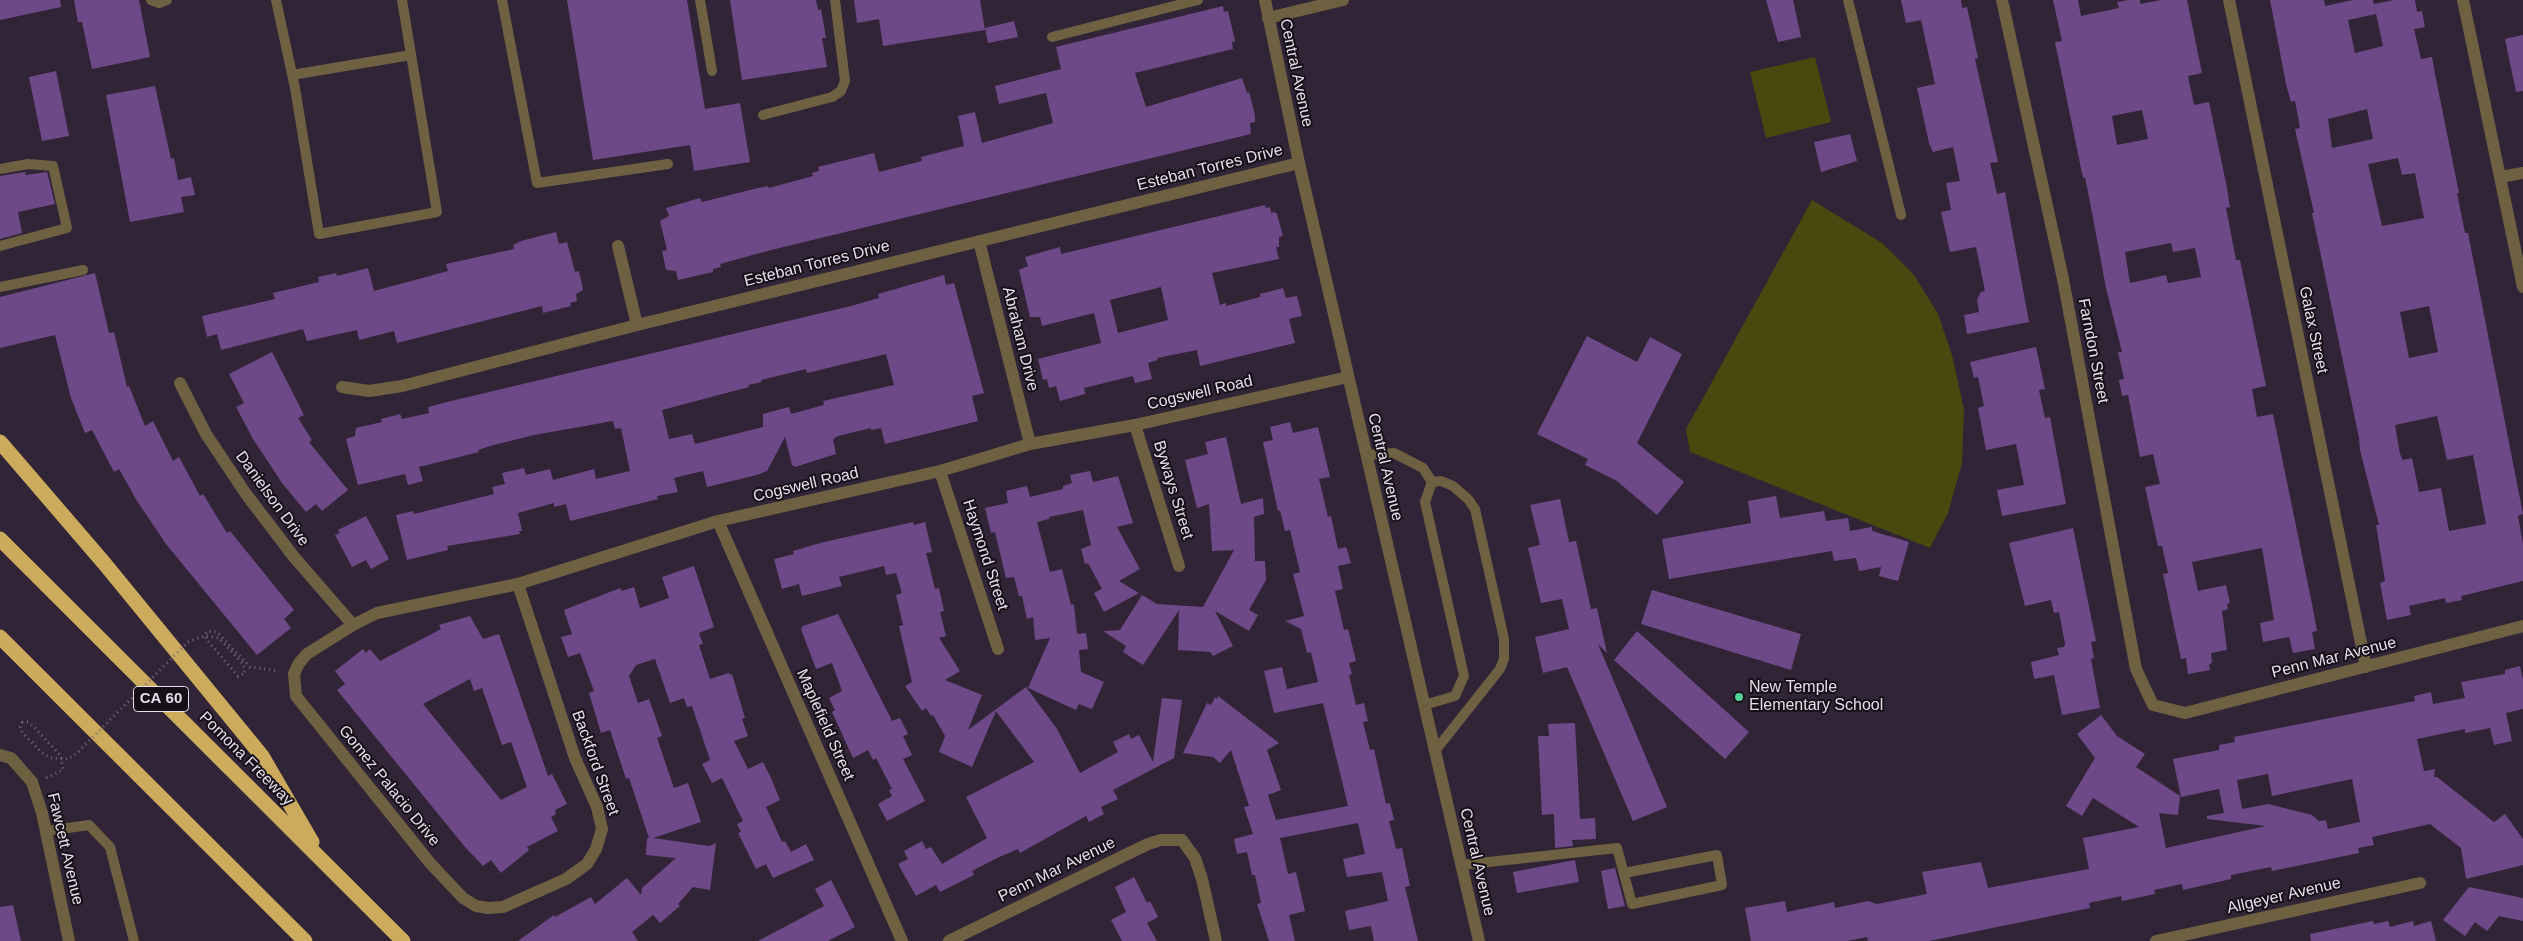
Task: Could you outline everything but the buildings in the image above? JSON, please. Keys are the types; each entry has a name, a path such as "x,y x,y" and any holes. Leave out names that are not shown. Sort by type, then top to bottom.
{"highway":[{"path":"0,442 104,563 262,756 322,859"},
{"name":"Pomona Freeway","path":"0,539 403,941"},
{"path":"0,637 305,941"}],"street":[{"name":"Central Avenue","path":"1265,0 1299,163 1479,941"},
{"path":"1268,18 1343,0"},
{"name":"Farndon Street","path":"2002,0 2063,279 2136,669 2153,705"},
{"name":"Galax Street","path":"2228,0 2366,667"},
{"path":"2463,0 2523,287"},
{"name":"Esteban Torres Drive","path":"342,387 369,391 402,386 637,325 1299,163"},
{"path":"2500,178 2523,173"},
{"name":"Abraham Drive","path":"979,241 1030,444"},
{"path":"618,246 637,325"},
{"name":"Cogswell Road","path":"294,674 299,663 307,654 353,625 377,614 518,584 718,521 940,471 1030,444 1135,425 1348,377"},
{"name":"Danielson Drive","path":"180,383 206,434 246,494 294,557 353,625"},
{"name":"Byways Street","path":"1135,425 1180,566"},
{"name":"Haymond Street","path":"940,471 998,649"},
{"name":"Maplefield Street","path":"718,521 902,941"},
{"name":"Backford Street","path":"476,906 488,908 502,907 566,879 586,864 596,849 602,828 597,807 575,758 518,584"},
{"name":"Penn Mar Avenue","path":"2153,705 2185,713 2523,626"},
{"name":"Gomez Palacio Drive","path":"294,674 296,696 430,863 463,898 476,906"},
{"name":"Fawcett Avenue","path":"0,755 11,758 21,767 32,782 46,831 69,941"},
{"name":"Penn Mar Avenue","path":"949,941 1148,844 1162,840 1182,840 1194,858 1202,879 1216,941"},
{"name":"Allgeyer Avenue","path":"2156,941 2186,938 2420,883"}],"lane":[{"path":"151,0 154,4 167,0"},
{"path":"276,0 292,75 319,234 437,212 402,0"},
{"path":"502,0 537,183 668,164"},
{"path":"700,0 712,71"},
{"path":"763,116 832,97 841,91 845,81 835,0"},
{"path":"1052,37 1198,0"},
{"path":"1848,0 1901,215"},
{"path":"292,75 411,55"},
{"path":"0,169 28,164 53,166 67,228 0,246"},
{"path":"0,288 83,270"},
{"path":"1366,455 1394,453 1423,468 1432,482"},
{"path":"1432,482 1441,481 1453,486 1468,499 1475,509 1504,639 1504,659 1500,669 1435,751"},
{"path":"1424,705 1455,696 1464,676 1425,502 1432,482"},
{"path":"46,831 89,825 110,846 134,941"},
{"path":"1461,865 1617,848 1632,904 1722,885 1717,855 1624,873"}],"path":[{"path":"32,782 55,776 63,770 64,764 56,748 28,722 22,722 20,728 22,733 41,752 50,758 68,759 76,754 188,642 204,636 219,638 242,664 245,671 243,674 238,676 206,640 205,635 208,631 216,632 250,667 294,674"}],"shaded area":[{"path":"1815,57 1831,122 1766,138 1750,72"},
{"path":"1812,200 1882,243 1914,275 1938,314 1952,355 1964,409 1962,463 1948,513 1930,548 1690,452 1686,429"}],"place":[{"name":"New Temple Elementary School","path":"1739,697"}]}
